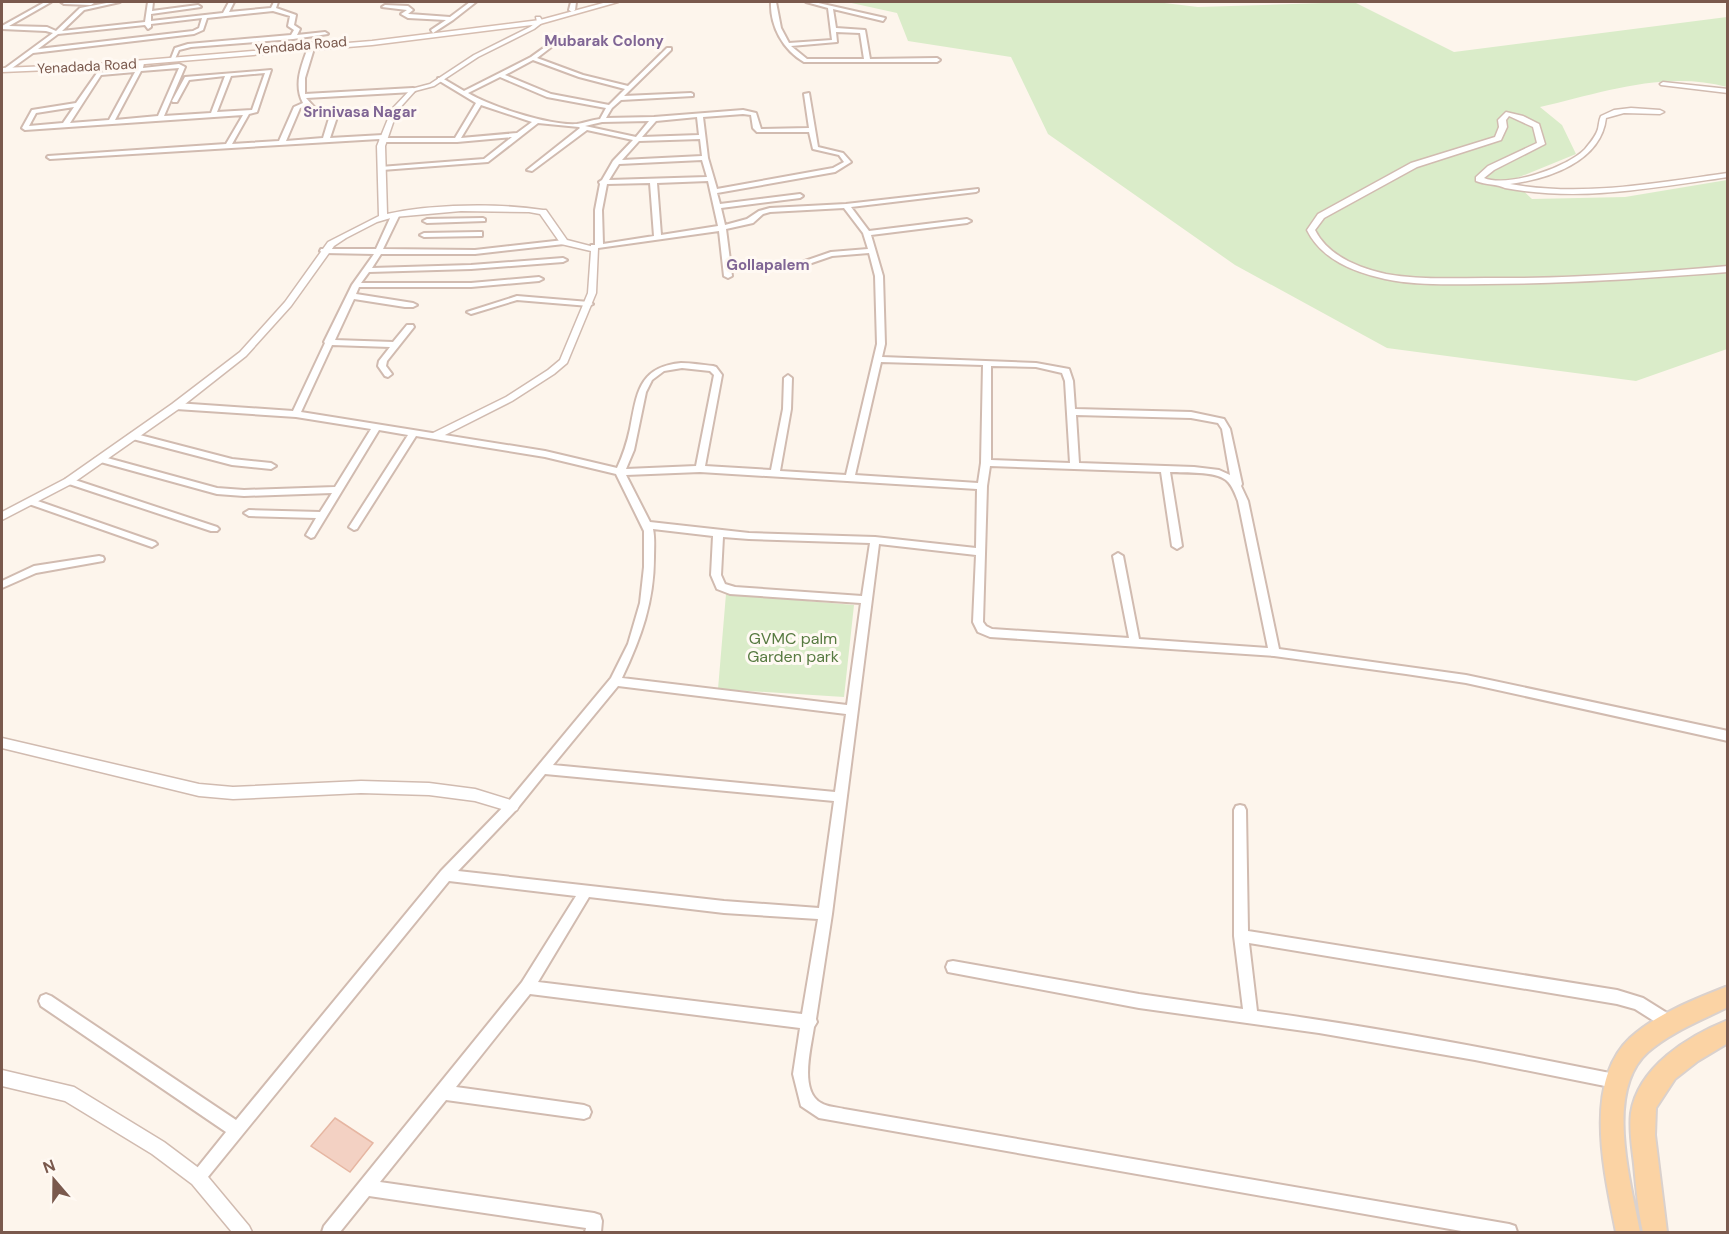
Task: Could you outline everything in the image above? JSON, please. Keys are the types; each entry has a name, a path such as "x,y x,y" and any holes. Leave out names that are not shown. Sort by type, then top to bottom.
{"main road":[{"name":"Yendada Road","path":"312,47 539,20 573,6 597,2"},
{"name":"Yendada Road","path":"5,68 312,47 539,20 614,2"},
{"name":"Yenadada Road","path":"5,68 140,66 173,58"},
{"path":"1628,1233 1612,1120 1615,1081 1631,1053 1673,1024 1728,996"},
{"path":"1654,1233 1644,1141 1646,1102 1662,1077 1677,1062 1728,1031"}],"street":[{"path":"2,27 48,2"},
{"path":"64,2 96,4 117,2"},
{"path":"148,37 150,2"},
{"path":"225,14 231,2"},
{"path":"273,9 276,2"},
{"path":"306,3 319,2"},
{"path":"433,31 473,2"},
{"path":"773,2 776,25 799,58 806,61 937,60"},
{"path":"809,2 883,19"},
{"path":"5,68 57,33 82,9 96,4"},
{"path":"148,13 198,7"},
{"path":"385,7 410,9 405,16 451,19"},
{"path":"789,45 833,42 834,30 830,7"},
{"path":"2,27 47,29 57,33 273,9 294,15 291,26 297,29 293,37"},
{"path":"30,52 199,31 205,16"},
{"path":"303,96 413,90 432,85 476,56 539,20"},
{"path":"834,30 863,30 867,61"},
{"path":"173,58 177,49 190,45 325,34"},
{"path":"466,93 533,58 552,44"},
{"path":"312,47 302,71 303,96 308,104 334,117 326,140"},
{"path":"602,120 610,107 669,49"},
{"path":"533,58 581,76 629,88"},
{"path":"111,122 140,66"},
{"path":"65,125 99,74 140,66 183,68 163,118"},
{"path":"78,105 34,111 25,128 246,114 256,110 269,71 188,78 163,118"},
{"path":"213,116 229,74"},
{"path":"501,75 549,96 610,107"},
{"path":"440,79 479,102 537,121 576,126 637,139 702,136"},
{"path":"1663,84 1728,91"},
{"path":"383,218 381,168 383,139 394,110 413,90"},
{"path":"715,192 835,170 848,162 841,154 815,148 807,94"},
{"path":"619,98 691,95"},
{"path":"457,140 479,102"},
{"path":"282,142 297,107 308,104"},
{"path":"1501,185 1532,177 1584,154 1602,128 1603,117 1612,112 1629,110 1660,112"},
{"path":"576,126 602,120 750,113 756,117 756,128 764,132 812,130"},
{"path":"228,146 246,114"},
{"path":"1728,175 1616,192 1523,190 1490,185 1479,179 1491,168 1541,144 1536,126 1513,114 1506,115 1502,120 1503,127 1498,138 1414,165 1321,216 1311,230 1320,246 1356,267 1386,276 1422,281 1576,280 1728,270"},
{"path":"700,115 705,158 718,206 728,276"},
{"path":"435,436 509,399 558,367 568,353 589,303 596,275 602,182 615,162 654,119"},
{"path":"381,168 486,161 537,121"},
{"path":"530,170 585,128"},
{"path":"50,157 282,142 383,139 457,140 517,135"},
{"path":"615,162 705,158"},
{"path":"602,182 711,179"},
{"path":"653,181 658,236"},
{"path":"324,251 475,252 564,242 597,246 722,228 750,221 770,210 846,206 976,190"},
{"path":"718,206 800,196"},
{"path":"846,206 867,233 879,276 881,344 850,477"},
{"path":"2,516 33,502 69,481 176,406 262,336 324,251 340,237 383,218 485,209 543,212 564,242"},
{"path":"475,252 485,209"},
{"path":"296,414 356,285 378,253 395,216"},
{"path":"427,221 483,220"},
{"path":"867,233 967,221"},
{"path":"424,235 479,234"},
{"path":"761,267 800,265 831,254 872,251"},
{"path":"365,270 471,267 562,260"},
{"path":"356,285 471,285 539,279"},
{"path":"351,296 383,299 394,305 413,305"},
{"path":"471,312 517,298 589,303"},
{"path":"388,374 382,366 383,361 410,327"},
{"path":"328,342 396,345"},
{"path":"878,359 1048,366 1066,371 1069,381 1075,465"},
{"path":"987,364 986,463 982,486 978,622 982,629 990,633 1274,652 1466,680 1728,736"},
{"path":"620,471 627,458 644,383 656,371 668,366 686,365 713,369 718,375 700,469"},
{"path":"775,472 787,409 788,378"},
{"path":"176,406 296,414 545,454 620,471 700,469 775,472 982,486"},
{"path":"1071,412 1191,415 1221,421 1226,429 1274,652"},
{"path":"311,535 376,428"},
{"path":"354,527 414,433"},
{"path":"132,436 232,462 271,466"},
{"path":"100,459 217,491 244,493 339,490"},
{"path":"986,463 1217,472 1226,474 1238,486"},
{"path":"1165,469 1177,546"},
{"path":"198,1178 446,875 512,806 615,681 633,644 645,603 649,567 649,531 620,471"},
{"path":"69,481 214,529"},
{"path":"33,502 152,544"},
{"path":"249,513 323,515"},
{"path":"645,525 718,533 875,540 981,552"},
{"path":"718,533 716,575 721,586 734,591 868,600"},
{"path":"875,540 810,1022 800,1074 806,1101 819,1111 1509,1233"},
{"path":"1118,556 1135,644"},
{"path":"2,585 43,568 99,560"},
{"path":"615,681 853,710"},
{"path":"2,744 199,790 233,793 361,787 429,789 475,795 512,806"},
{"path":"543,769 840,797"},
{"path":"1240,810 1241,936 1251,1017"},
{"path":"446,875 724,907 825,914"},
{"path":"330,1233 527,987 586,891"},
{"path":"1241,936 1617,997 1638,1003 1673,1024"},
{"path":"953,967 1139,1001 1475,1053 1615,1081"},
{"path":"527,987 810,1022"},
{"path":"46,1001 237,1130"},
{"path":"2,1078 68,1093 158,1148 198,1178 243,1233"},
{"path":"442,1092 584,1113"},
{"path":"365,1188 594,1221 593,1233"}],"green space":[{"path":"847,2 1156,2 1198,7 1354,2 1454,52 1727,17 1727,87 1704,82 1657,82 1633,85 1540,107 1562,125 1576,154 1512,180 1532,199 1625,197 1727,180 1727,349 1636,381 1387,348 1235,265 1048,134 1011,57 908,41 897,13"},
{"name":"GVMC palm Garden park","path":"726,594 854,605 844,697 718,689"}],"building":[{"path":"335,1118 373,1143 350,1172 311,1146"}],"district":[{"name":"Mubarak Colony","path":"604,41"},
{"name":"Srinivasa Nagar","path":"360,112"},
{"name":"Gollapalem","path":"768,265"}]}
